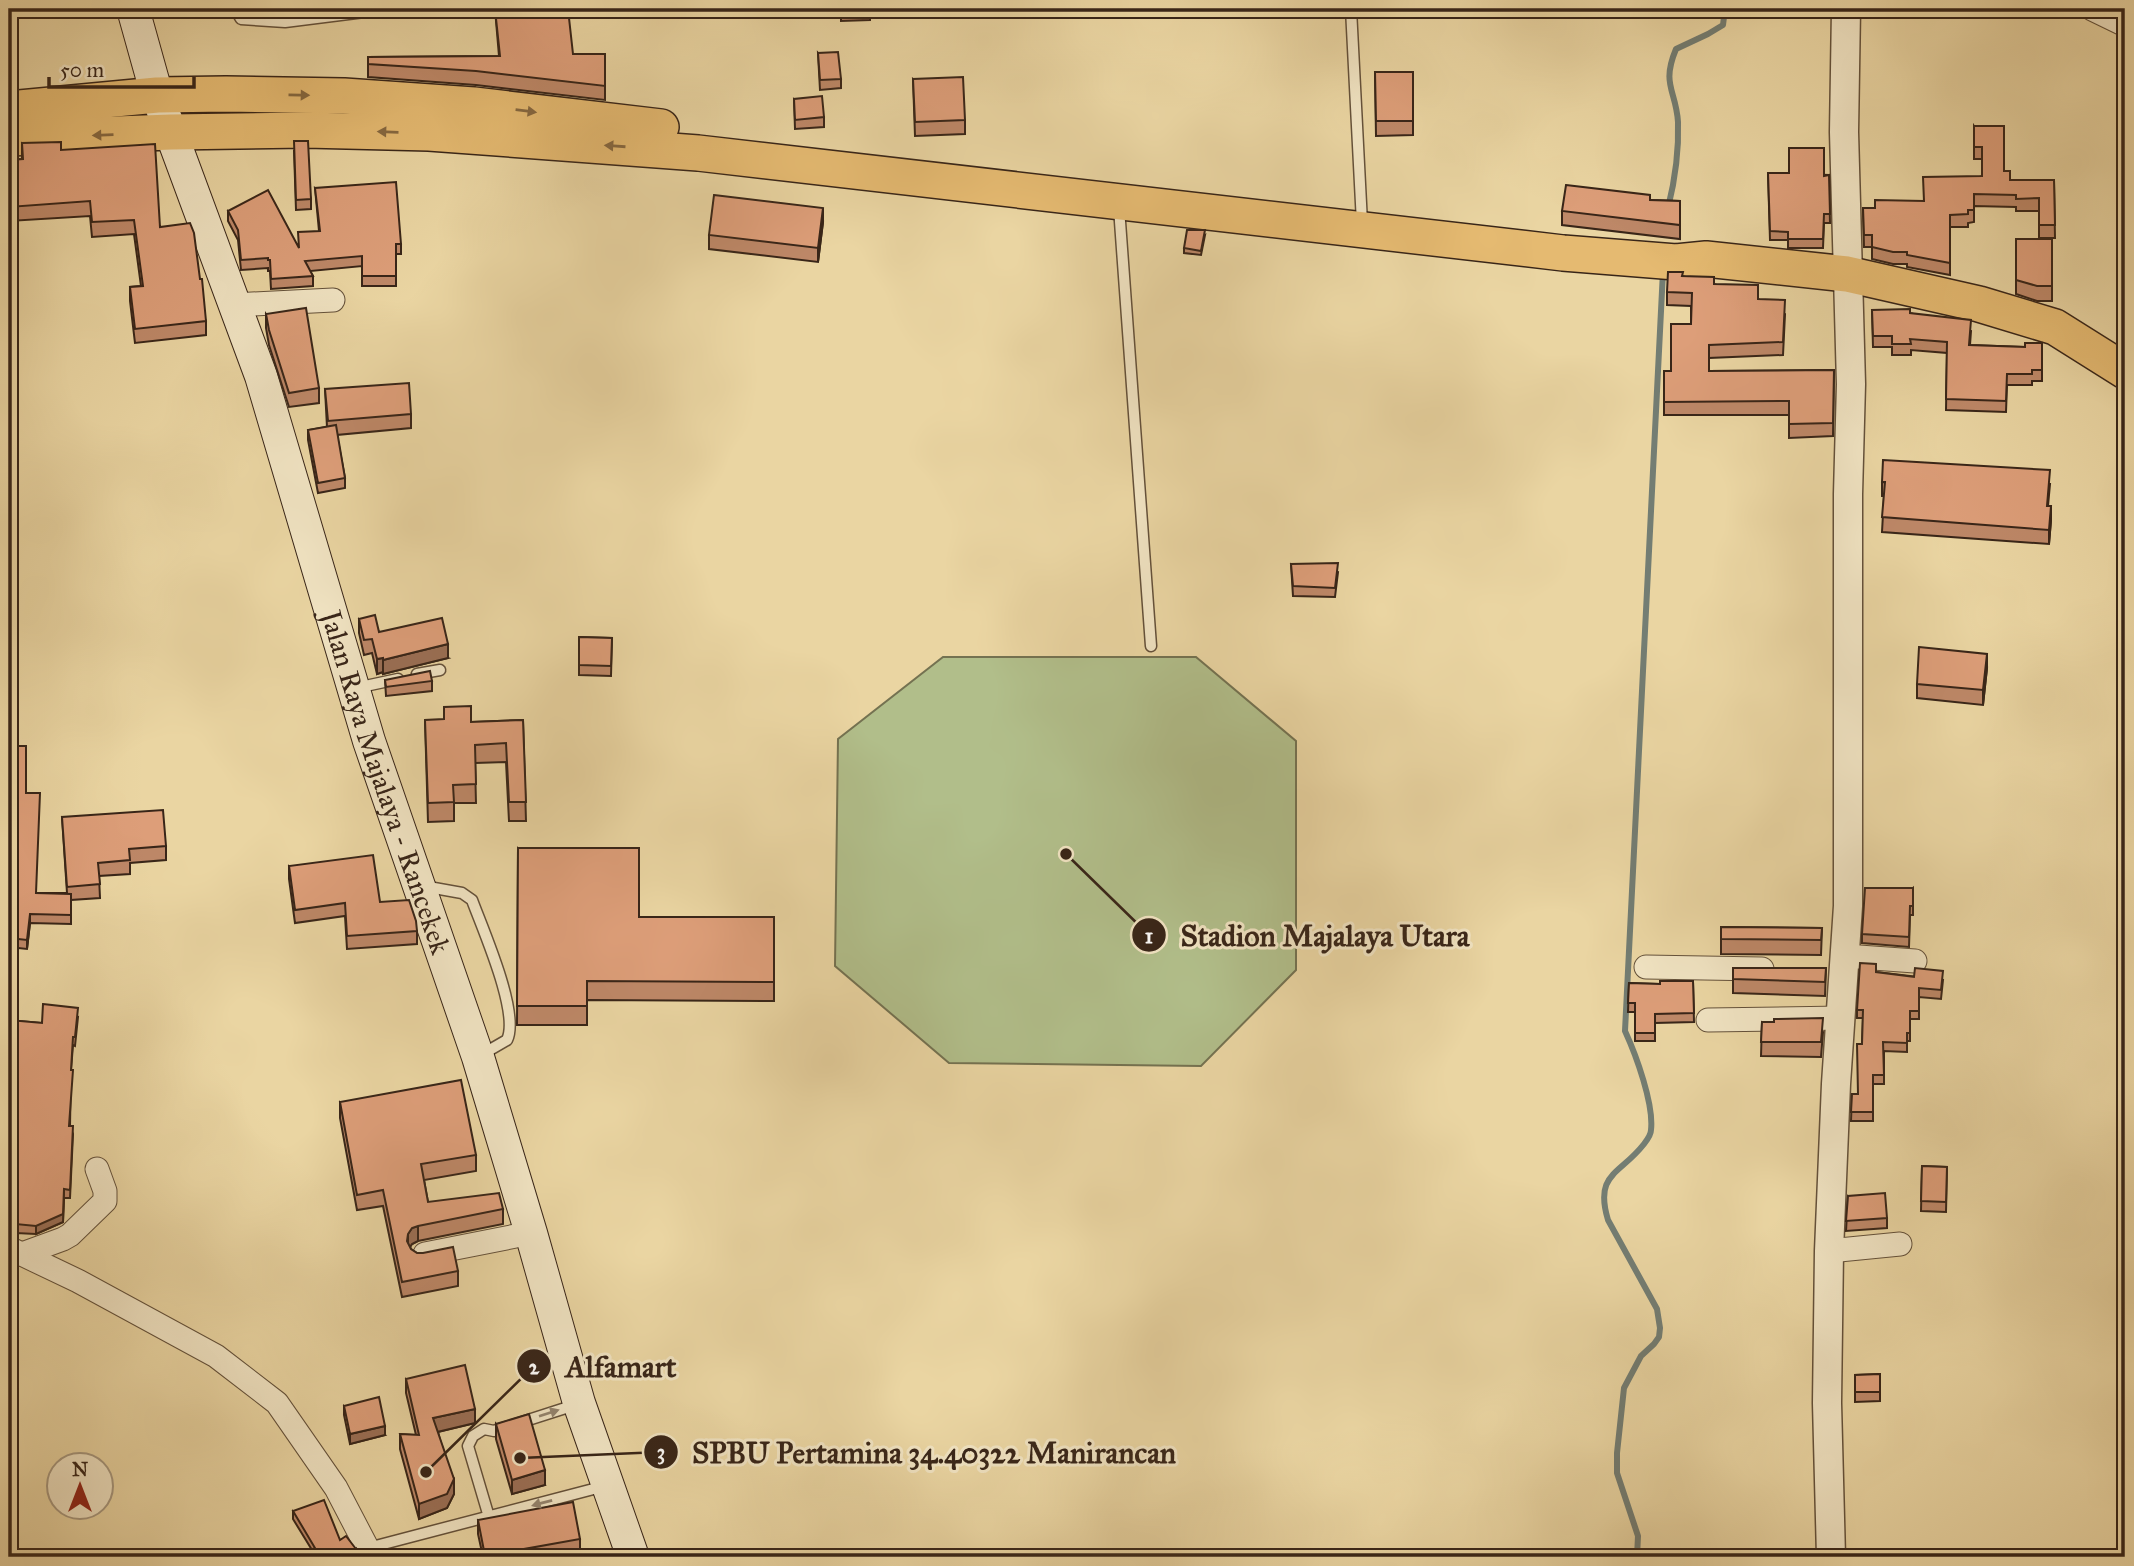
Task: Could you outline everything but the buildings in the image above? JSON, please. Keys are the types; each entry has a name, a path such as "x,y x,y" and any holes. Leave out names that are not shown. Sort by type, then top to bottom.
{"main road":[{"name":"Jalan Raya Majalaya - Rancekek","path":"133,9 157,95 261,376 353,688 417,885 478,1056 579,1404 633,1557"},
{"path":"9,109 157,95 226,94 344,96 474,105 1362,220"},
{"path":"9,138 284,129 429,133 698,153 1119,201 1672,248 1706,259 1847,274 1979,304 2055,327 2125,371"}],"street":[{"path":"1830,1557 1827,1402 1829,1251 1842,1018 1836,965 1848,893 1848,494 1851,384 1844,132 1846,9"},
{"path":"2092,9 2125,25"},
{"path":"234,305 333,300"},
{"path":"1836,965 1915,961"},
{"path":"1646,967 1779,969"},
{"path":"1708,1020 1842,1018"},
{"path":"15,1251 63,1239 104,1201 105,1191 97,1168"},
{"path":"421,1255 531,1233"},
{"path":"1829,1251 1900,1244"},
{"path":"15,1251 78,1281 216,1356 277,1403 336,1488 370,1553"}],"lane":[{"path":"235,9 241,19 285,22 388,9"},
{"path":"1352,9 1362,220"},
{"path":"1119,201 1151,646"},
{"path":"353,688 440,670"},
{"path":"417,885 462,893 472,900 502,984 510,1017 509,1036 507,1040 478,1056"},
{"path":"489,1517 468,1446 473,1436 484,1429 494,1431 579,1404"},
{"path":"370,1553 608,1485"}],"green space":[{"path":"943,657 1196,657 1296,741 1296,970 1201,1066 949,1063 835,966 838,739"}],"waterway":[{"path":"1668,208 1676,165 1678,133 1677,111 1670,79 1672,61 1676,49 1723,25 1725,9"},
{"path":"1637,1557 1638,1536 1617,1473 1617,1453 1624,1388 1641,1356 1659,1337 1660,1328 1657,1309 1608,1220 1604,1193 1612,1176 1644,1144 1651,1130 1647,1094 1625,1031 1663,271"}],"place":[{"name":"Stadion Majalaya Utara","path":"1066,854"},
{"name":"SPBU Pertamina 34.40322 Manirancan","path":"520,1458"},
{"name":"Alfamart","path":"426,1472"}]}
